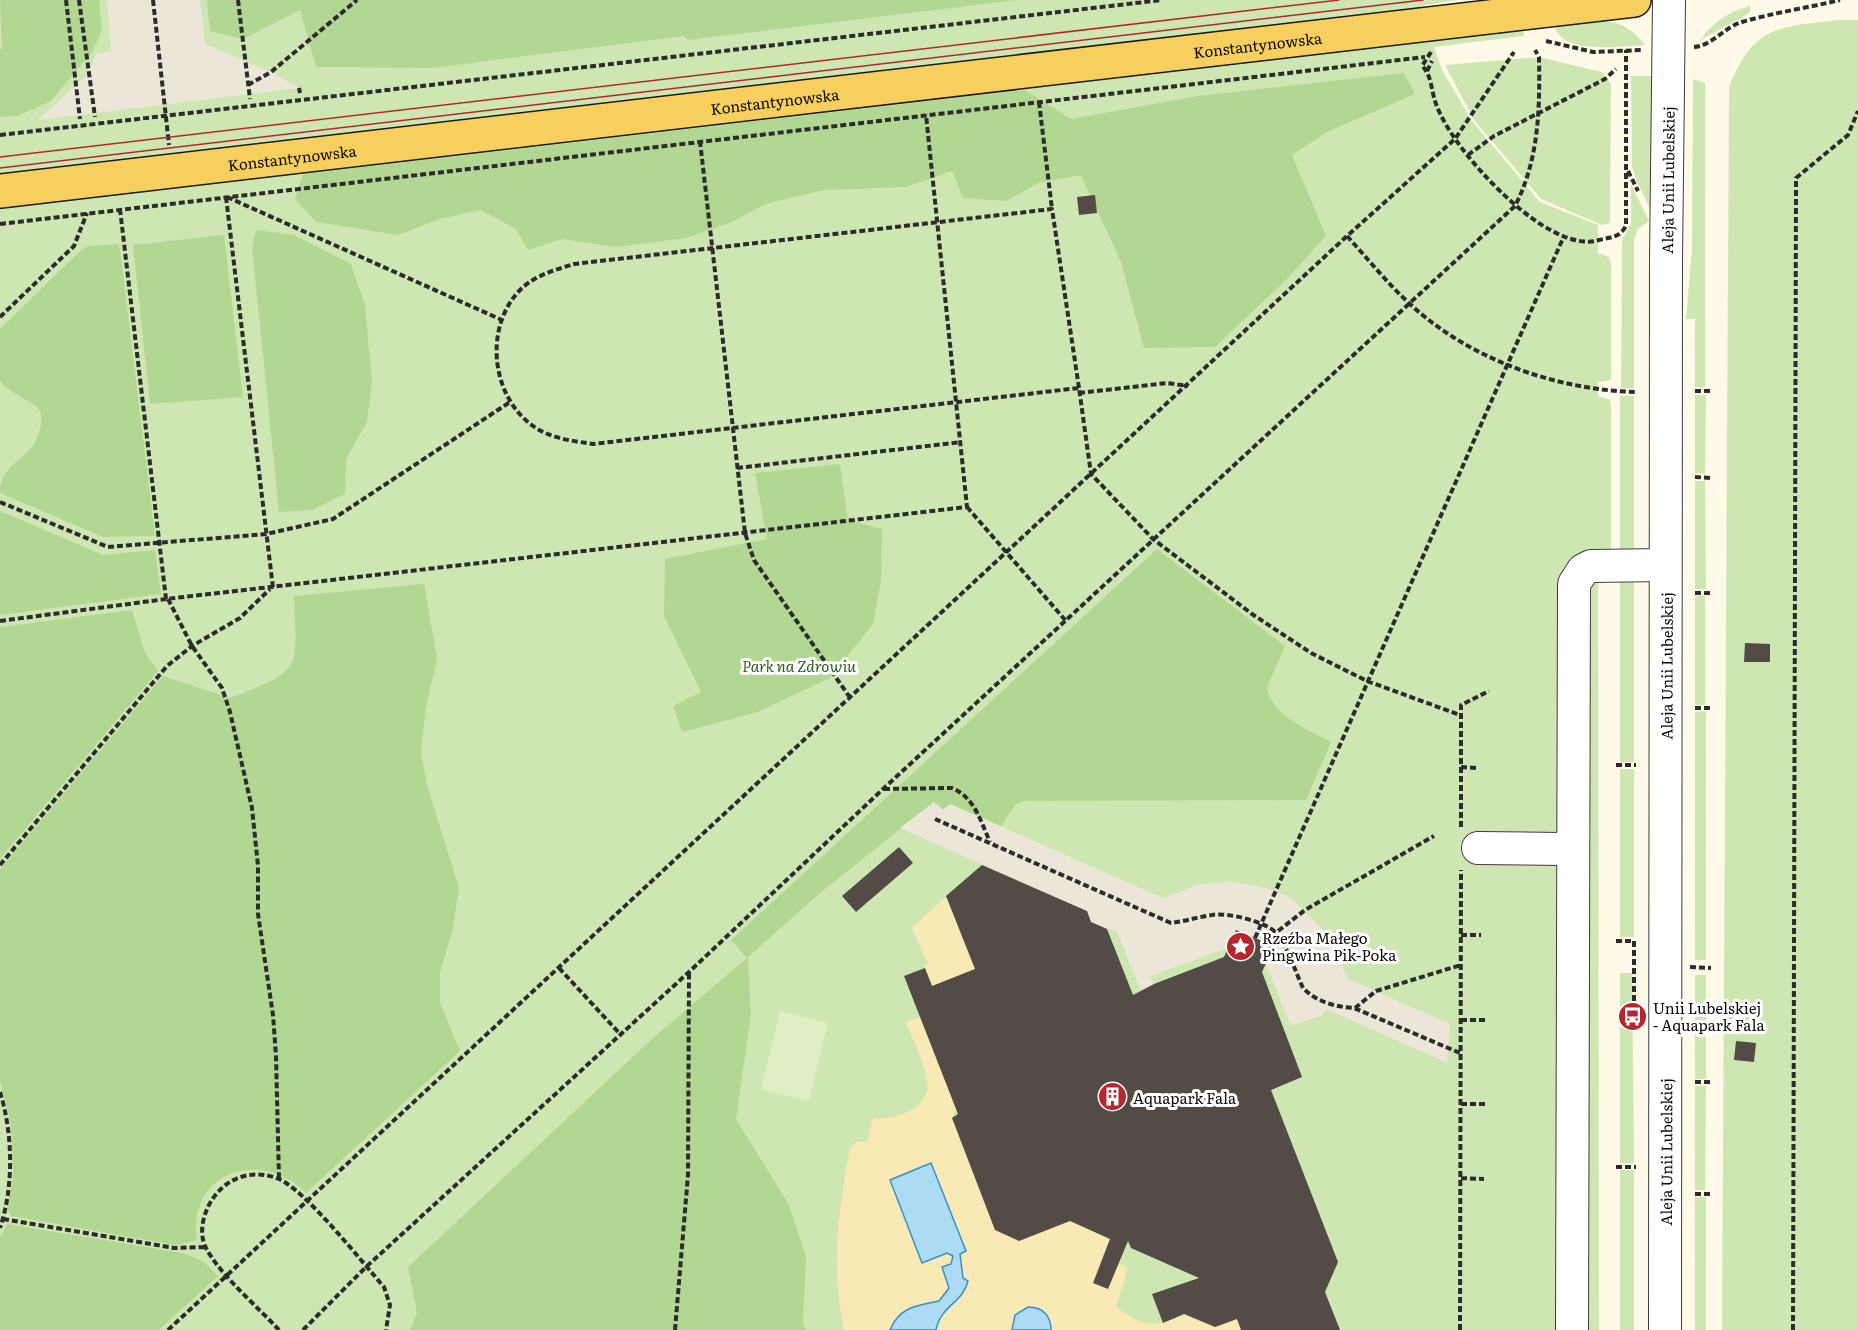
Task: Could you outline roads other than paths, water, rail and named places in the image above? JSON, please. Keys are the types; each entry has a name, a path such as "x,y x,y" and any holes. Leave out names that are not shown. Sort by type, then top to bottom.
{"main road":[{"name":"Konstantynowska","path":"0,191 1555,17 1634,0"}],"street":[{"name":"Aleja Unii Lubelskiej","path":"1665,1330 1665,565 1669,0"},
{"path":"1572,1330 1574,584 1583,570 1591,566 1665,565"},
{"path":"1467,847 1562,849 1573,841"}],"water":[{"path":"931,1163 966,1251 960,1254 963,1278 968,1281 962,1294 942,1315 936,1330 890,1330 904,1312 916,1306 939,1301 949,1288 942,1267 951,1264 953,1256 947,1253 922,1263 890,1180"},
{"path":"1028,1307 1045,1313 1050,1320 1051,1330 1012,1330 1015,1315"}],"tram line":[{"path":"0,157 1339,0"},
{"path":"0,168 1423,0"}],"place":[{"name":"Rzeźba Małego Pingwina Pik-Poka","path":"1241,946"},
{"name":"Unii Lubelskiej - Aquapark Fala","path":"1632,1016"},
{"name":"Aquapark Fala","path":"1112,1097"}],"park label":[{"name":"Park na Zdrowiu","path":"799,665"}]}
